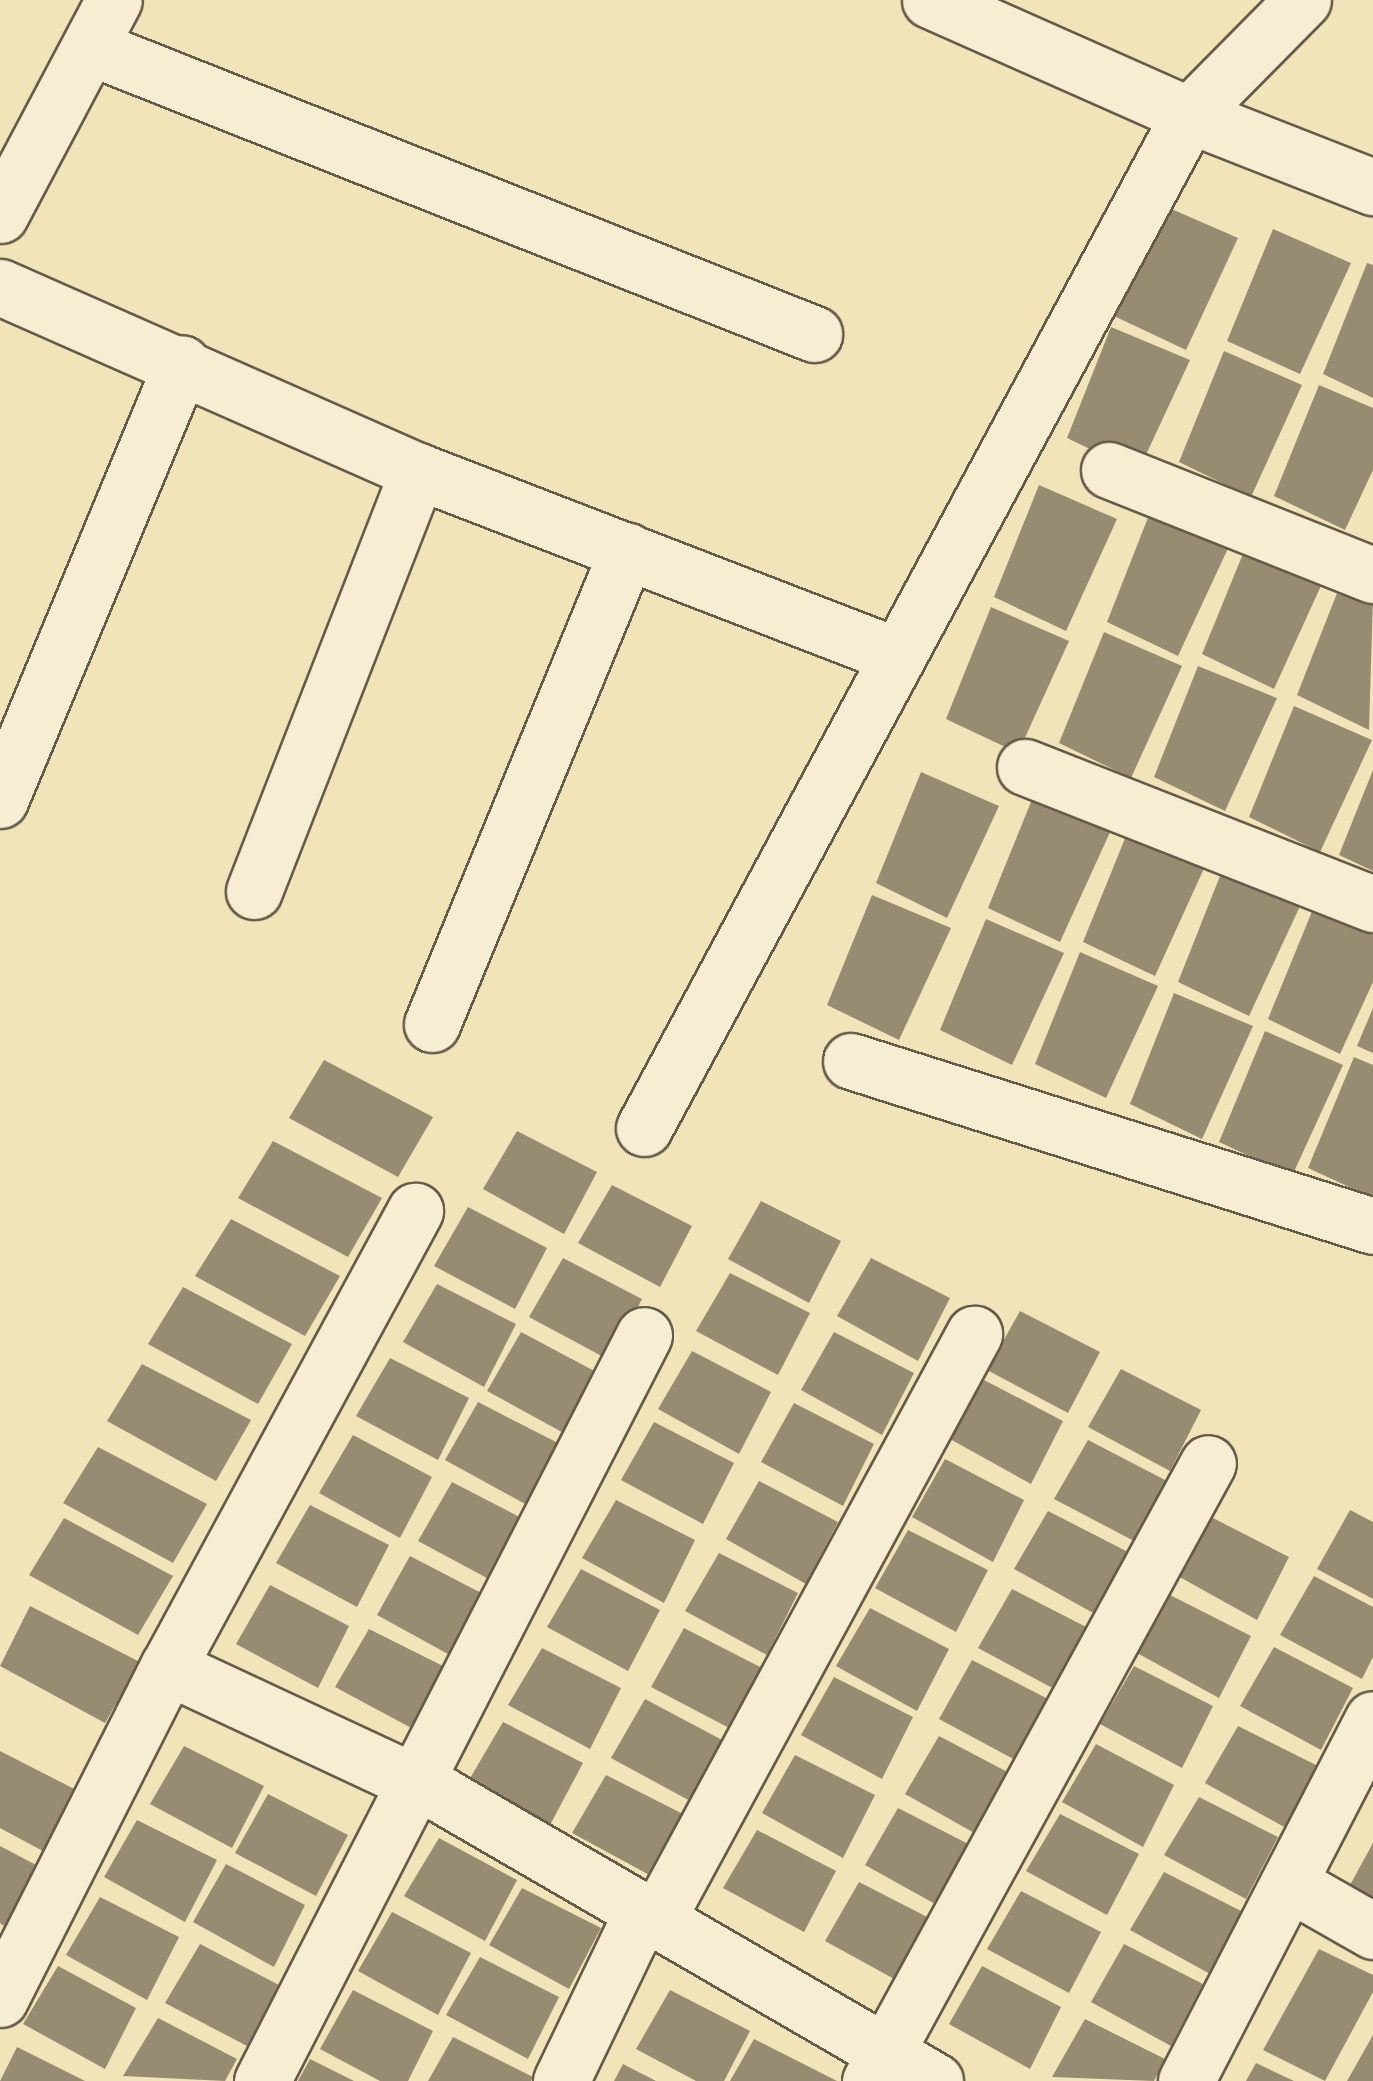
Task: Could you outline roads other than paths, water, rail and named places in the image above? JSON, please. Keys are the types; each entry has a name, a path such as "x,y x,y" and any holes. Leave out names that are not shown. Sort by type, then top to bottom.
{"street":[{"path":"644,1128 1189,116 1304,0"},
{"path":"946,3 1189,116 1373,186"},
{"path":"0,215 102,23 814,334"},
{"path":"0,287 182,363 418,471 898,656"},
{"path":"0,800 182,363"},
{"path":"1109,470 1373,575"},
{"path":"254,891 418,471"},
{"path":"432,1024 627,551"},
{"path":"1025,768 1373,904"},
{"path":"851,1061 1373,1226"},
{"path":"0,1999 168,1667 415,1211"},
{"path":"561,2081 974,1334"},
{"path":"262,2081 411,1781 644,1335"},
{"path":"878,2067 1208,1464"},
{"path":"168,1667 411,1781 649,1916 878,2067 934,2081"},
{"path":"1186,2081 1373,1719"},
{"path":"1289,1883 1373,1931"}]}
